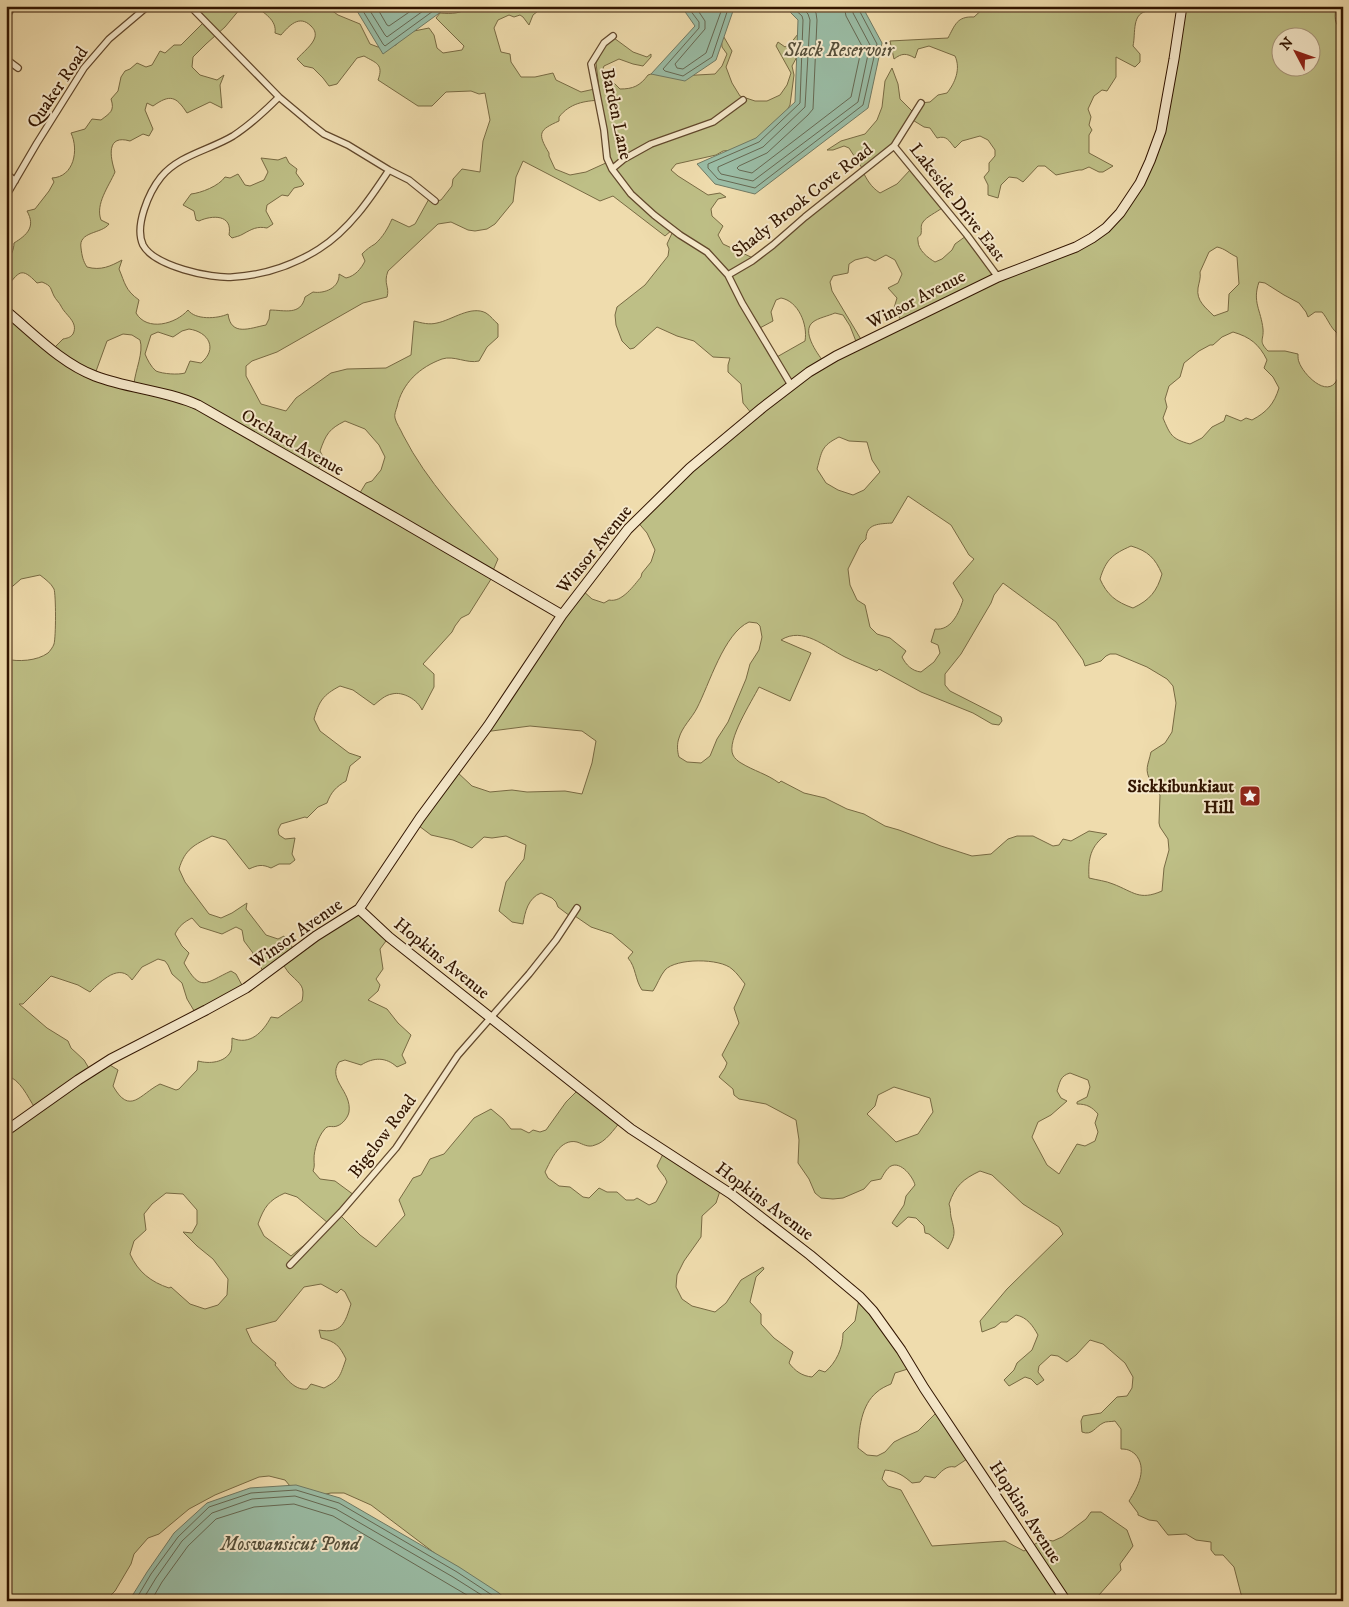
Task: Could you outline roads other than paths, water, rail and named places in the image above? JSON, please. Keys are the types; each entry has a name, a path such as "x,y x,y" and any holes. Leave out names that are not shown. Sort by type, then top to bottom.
{"street":[{"path":"6,17 13,6"},
{"name":"Quaker Road","path":"6,196 84,68 109,39 148,6"},
{"path":"190,6 279,97 324,134 355,149 409,180 435,201"},
{"name":"Winsor Avenue","path":"6,1130 111,1059 246,988 316,936 359,909 415,825 488,726 562,615 628,529 697,462 791,385 836,356 998,277 1076,247 1106,228 1120,213 1140,183 1161,131 1182,6"},
{"name":"Barden Lane","path":"613,36 604,43 591,64 604,130 607,158 612,169 631,194 680,235 707,252 728,275 742,303 791,385"},
{"path":"6,59 18,68"},
{"path":"279,97 256,119 233,136 209,149 184,158 162,175 154,187 144,210 141,230 143,244 150,253 183,270 206,275 232,277 278,268 314,252 339,234 356,215 389,170"},
{"path":"612,169 624,159 651,144 714,122 743,100"},
{"name":"Shady Brook Cove Road","path":"728,275 752,261 773,245 894,146 921,103"},
{"name":"Lakeside Drive East","path":"894,146 967,235 998,277"},
{"path":"6,173 15,181"},
{"name":"Orchard Avenue","path":"6,311 62,358 78,368 112,382 174,396 198,405 562,615"},
{"name":"Bigelow Road","path":"290,1265 342,1212 396,1148 458,1055 545,953 577,908"},
{"name":"Hopkins Avenue","path":"359,909 388,937 630,1129 698,1171 737,1199 810,1255 860,1297 878,1317 1066,1601"}],"water":[{"path":"354,6 449,6 383,54"},
{"path":"681,6 741,6 733,11 716,60 685,81 651,74 695,26"},
{"name":"Slack Reservoir","path":"784,6 862,6 882,43 868,108 755,194 715,184 697,164 756,138 795,102 798,20"},
{"name":"Moswansicut Pond","path":"296,1485 340,1498 459,1567 508,1601 129,1601 174,1533 207,1503 250,1488"}],"place":[{"name":"Sickkibunkiaut Hill","path":"1250,796"}]}
